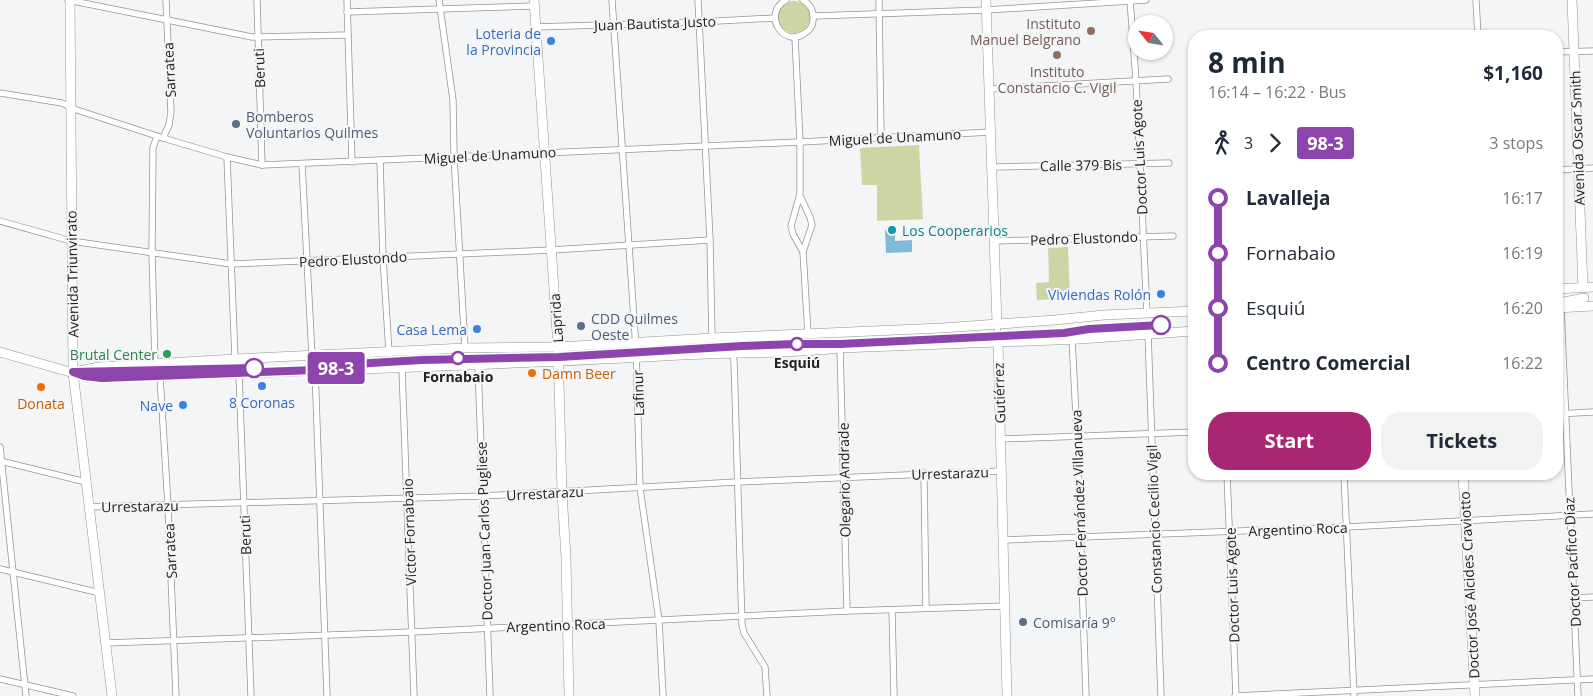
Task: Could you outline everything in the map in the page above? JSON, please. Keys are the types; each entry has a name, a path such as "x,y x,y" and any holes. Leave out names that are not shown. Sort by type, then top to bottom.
{"main road":[{"name":"Avenida Triunvirato","path":"69,0 73,372 112,696"},
{"name":"Gutiérrez","path":"986,0 997,324"},
{"name":"Avenida Oscar Smith","path":"1572,0 1583,288"},
{"name":"Laprida","path":"534,3 559,362 569,696"},
{"path":"1563,289 1593,287"},
{"path":"1563,306 1588,304"},
{"path":"73,372 98,367 235,359 465,348 558,347 997,324 1104,315 1188,311"},
{"path":"0,352 84,376 102,378 636,358 733,357 840,348 1148,338 1188,332"},
{"name":"Gutiérrez","path":"998,342 1007,696"},
{"name":"Doctor José Alcides Craviotto","path":"1463,480 1475,696"}],"street":[{"path":"69,0 167,21 258,37 348,35"},
{"name":"Sarratea","path":"155,364 152,252 153,148 168,125 171,112 166,0"},
{"name":"Beruti","path":"257,0 262,165"},
{"path":"346,0 352,162"},
{"path":"439,0 453,100 454,156 465,348"},
{"name":"Lafinur","path":"612,0 636,342 640,488 660,621 663,696"},
{"path":"698,0 710,240 712,338"},
{"path":"786,0 778,6 775,18 779,29 784,34 795,37 806,32 813,22 814,16 809,5 802,0"},
{"path":"879,0 881,138"},
{"path":"814,16 986,10 1146,0"},
{"path":"1476,0 1478,30"},
{"name":"Doctor Luis Agote","path":"1130,1 1136,80 1147,314"},
{"path":"347,12 534,3"},
{"name":"Juan Bautista Justo","path":"536,27 775,18"},
{"path":"795,37 800,142 800,194 791,226 793,234 803,252"},
{"path":"1563,52 1593,51"},
{"path":"990,89 1168,79"},
{"name":"Miguel de Unamuno","path":"0,93 62,103 77,110 160,137 227,157 262,165 991,132"},
{"path":"227,157 235,359"},
{"path":"380,160 383,258 389,352"},
{"name":"Calle 379 Bis","path":"993,167 1169,163"},
{"path":"302,164 312,356"},
{"path":"1563,170 1593,168"},
{"path":"800,194 812,225 803,252 808,333"},
{"name":"Pedro Elustondo","path":"0,221 71,241 231,264 552,250 710,240"},
{"name":"Pedro Elustondo","path":"995,242 1173,236"},
{"name":"Avenida Oscar Smith","path":"1583,288 1588,304"},
{"name":"Gutiérrez","path":"997,324 998,342"},
{"name":"Constancio Cecilio Vigil","path":"1148,338 1161,696"},
{"name":"Doctor Fernández Villanueva","path":"1072,339 1086,696"},
{"name":"Olegario Andrade","path":"840,348 847,611"},
{"path":"733,357 742,617 744,633 765,668 767,696"},
{"name":"Doctor Juan Carlos Pugliese","path":"478,365 490,696"},
{"name":"Víctor Fornabaio","path":"402,368 414,696"},
{"path":"315,370 327,696"},
{"name":"Doctor Pacífico Díaz","path":"1563,373 1578,696"},
{"name":"Beruti","path":"239,374 250,696"},
{"name":"Sarratea","path":"160,376 168,505 176,696"},
{"path":"1563,413 1593,412"},
{"path":"1000,439 1188,432"},
{"path":"0,447 26,696"},
{"path":"1,461 86,482"},
{"name":"Urrestarazu","path":"89,507 483,496 737,482 1001,471"},
{"path":"924,474 926,608"},
{"name":"Doctor Luis Agote","path":"1227,480 1235,696"},
{"path":"1344,480 1354,694"},
{"name":"Argentino Roca","path":"1004,540 1347,527 1593,514"},
{"path":"0,569 100,593"},
{"path":"1573,598 1593,597"},
{"name":"Argentino Roca","path":"106,643 249,639 847,611 1005,606"},
{"path":"892,610 894,696"},
{"path":"0,679 73,696"},
{"path":"1235,696 1354,694 1474,684 1593,680"}],"green space":[{"path":"794,1 806,5 810,17 806,29 794,33 782,29 778,17 782,5"},
{"path":"919,145 923,219 877,221 877,185 862,185 860,148"},
{"path":"1068,247 1070,298 1037,300 1036,283 1049,282 1048,248"}],"water":[{"path":"885,230 895,230 895,241 912,240 912,252 886,253"}],"bus line":[{"name":"98-3","path":"254,368 73,372 92,378 239,374 315,370 403,360 559,357 742,346 840,344 1064,333 1089,329 1161,325"}],"place":[{"name":"Instituto Manuel Belgrano","path":"1091,31"},
{"name":"Loteria de la Provincia","path":"551,41"},
{"name":"Instituto Constancio C. Vigil","path":"1057,55"},
{"name":"Bomberos Voluntarios Quilmes","path":"236,124"},
{"name":"Los Cooperarios","path":"892,230"},
{"name":"Viviendas Rolón","path":"1161,294"},
{"name":"CDD Quilmes Oeste","path":"581,326"},
{"name":"Casa Lema","path":"477,329"},
{"name":"Esquiú","path":"797,344"},
{"name":"Brutal Center","path":"167,354"},
{"name":"Fornabaio","path":"458,358"},
{"name":"Damn Beer","path":"532,373"},
{"name":"8 Coronas","path":"262,386"},
{"name":"Donata","path":"41,387"},
{"name":"Nave","path":"183,405"},
{"name":"Comisaría 9°","path":"1023,622"}]}
